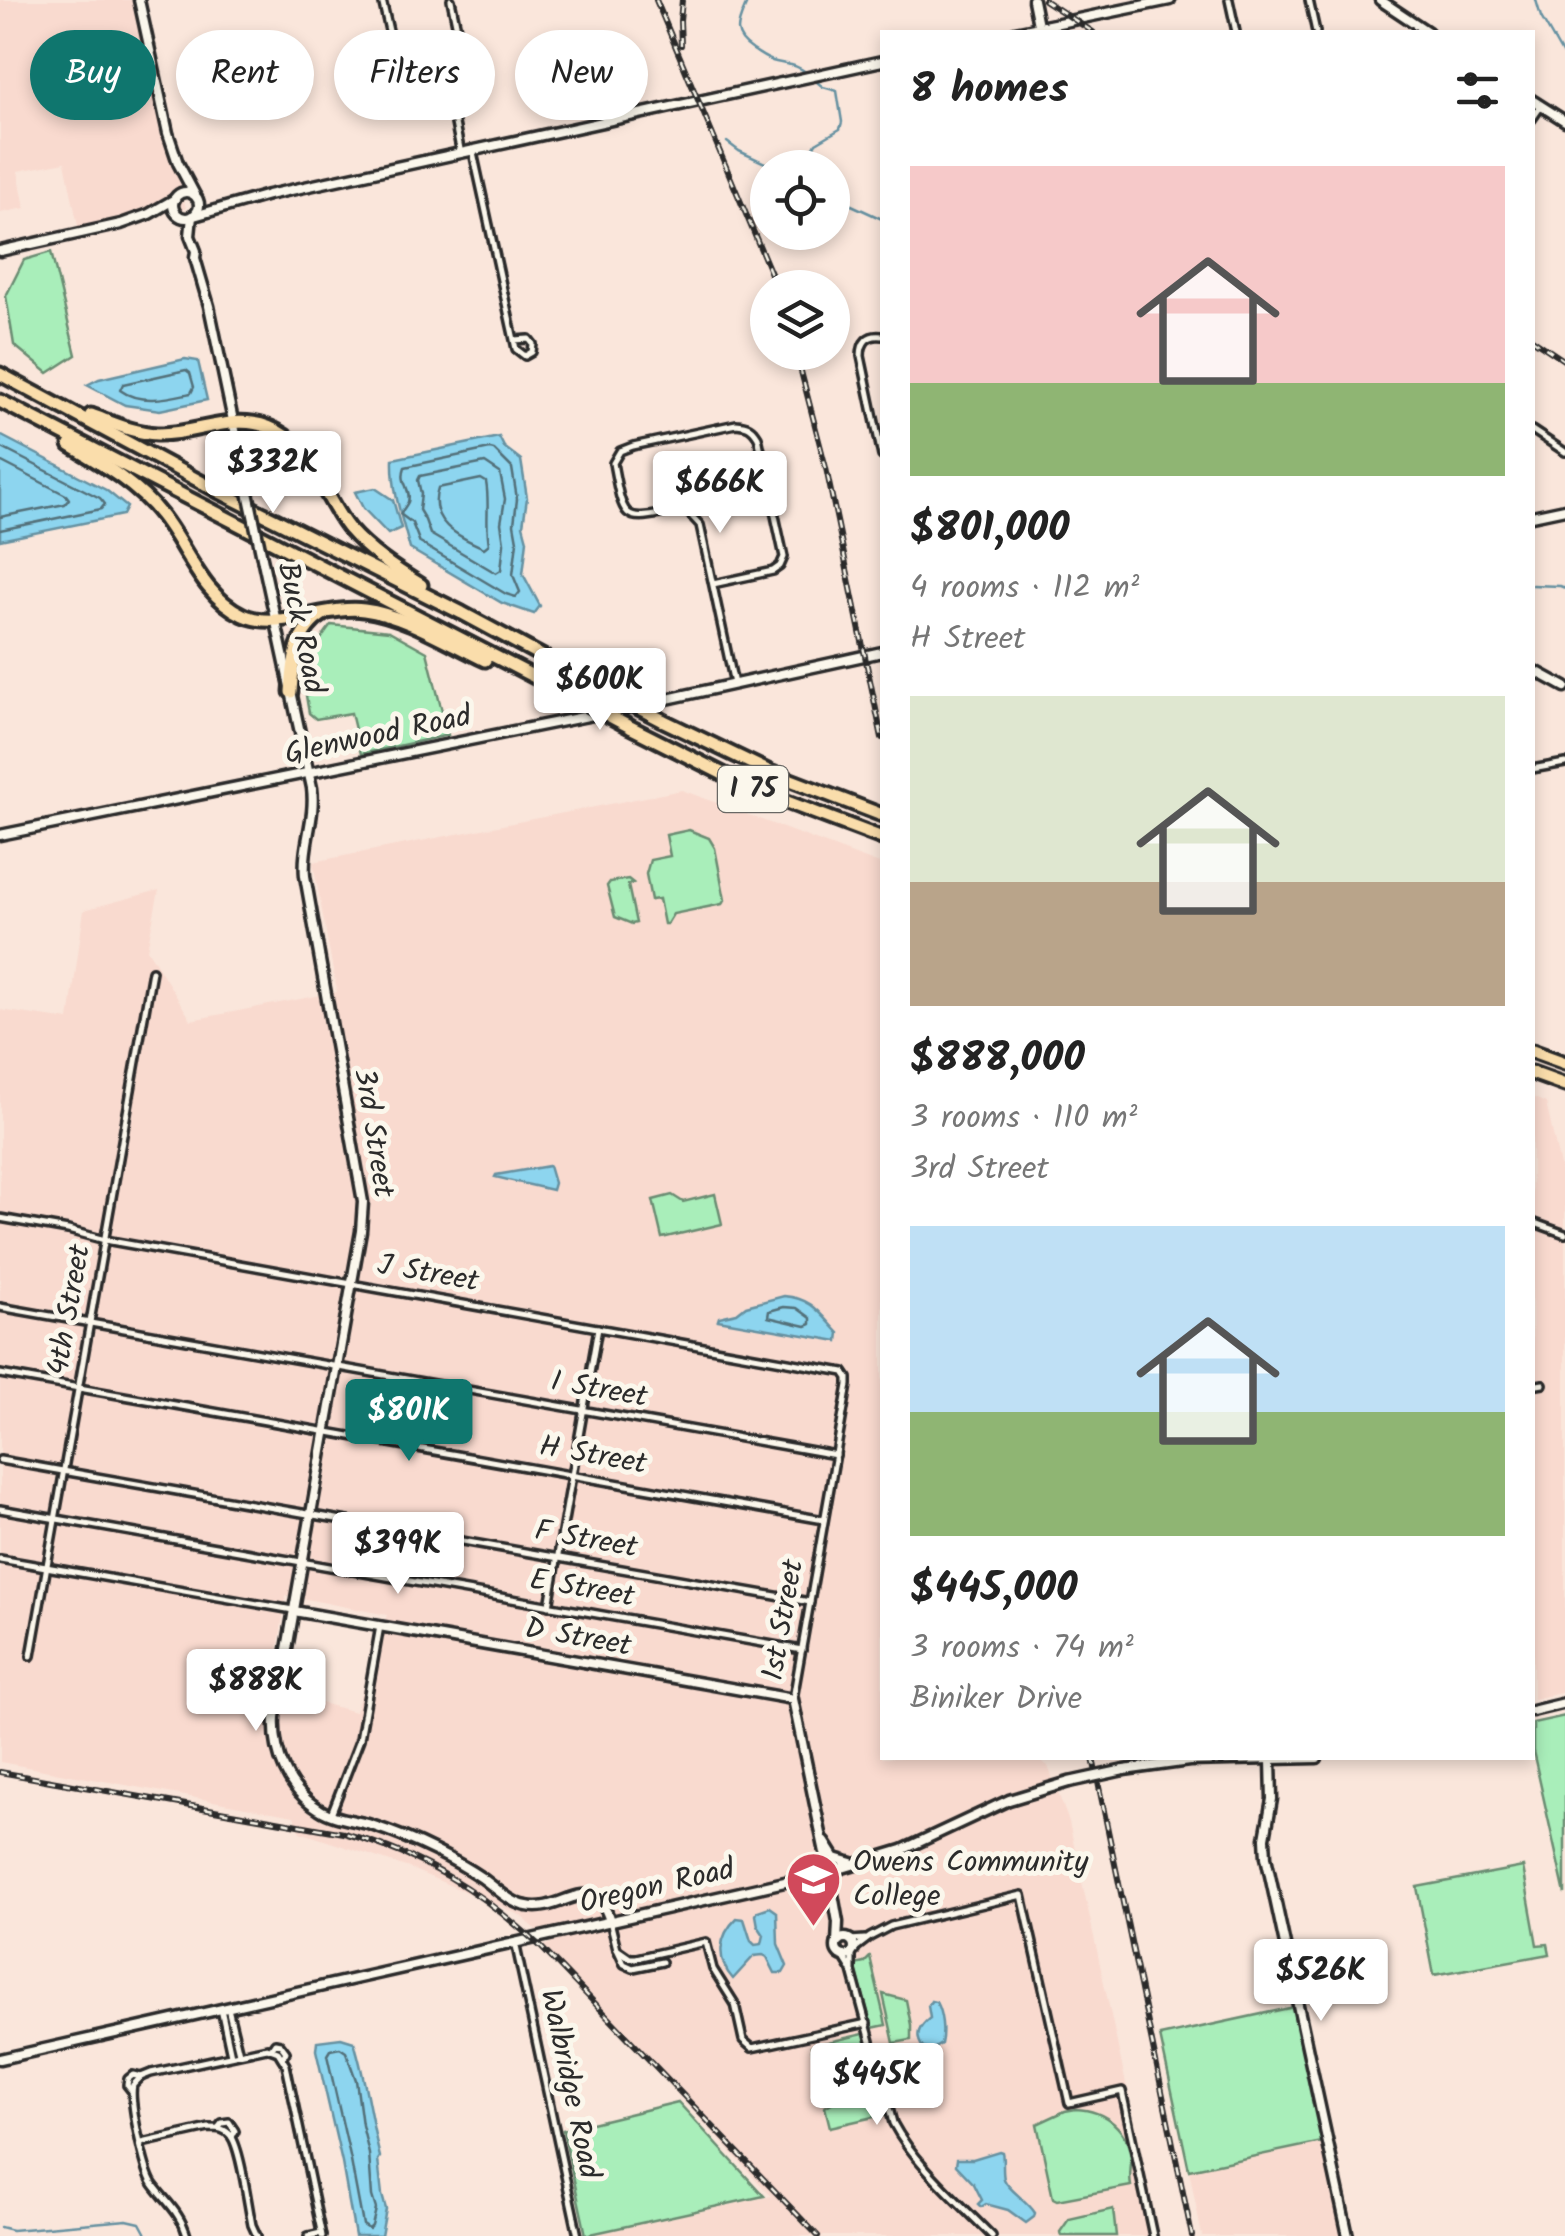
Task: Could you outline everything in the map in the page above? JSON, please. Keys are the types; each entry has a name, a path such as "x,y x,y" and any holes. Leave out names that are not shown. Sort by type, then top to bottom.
{"highway":[{"name":"I 75","path":"0,374 662,720 770,772 880,814"},
{"path":"43,396 124,428 145,432 184,432 234,421 265,426 290,440 304,456 334,507 360,540 390,566 462,613"},
{"path":"0,404 110,470 141,494 161,514 207,586 221,602 242,615 275,620 363,610 394,618 502,668 557,688"},
{"name":"I 75","path":"0,404 755,790 880,837"},
{"path":"291,692 296,648 314,620 331,611"},
{"path":"1535,1052 1565,1063"},
{"path":"1535,1074 1565,1085"}],"street":[{"path":"140,0 182,185 173,205 178,215"},
{"path":"382,0 389,30"},
{"path":"450,0 456,30"},
{"path":"1033,0 1039,30 1170,0"},
{"path":"1229,0 1236,30"},
{"path":"1309,0 1316,30"},
{"path":"1380,0 1425,30"},
{"path":"153,212 186,218 268,194 880,61"},
{"path":"1537,103 1565,121"},
{"path":"455,120 462,154"},
{"path":"473,152 514,340"},
{"path":"178,163 197,198 198,210 193,216"},
{"path":"0,251 121,224 153,212 187,192 219,207"},
{"name":"Buck Road","path":"178,215 206,294 309,773"},
{"name":"Buck Road","path":"193,216 190,236 195,258"},
{"path":"880,336 869,337 861,349 880,447"},
{"path":"713,584 772,571 780,566 784,556 758,437 752,428 736,424 620,450 613,463 620,504 627,514 638,518 686,510 700,524 734,684"},
{"path":"1535,432 1565,452"},
{"path":"1535,515 1565,509"},
{"name":"Glenwood Road","path":"0,836 880,652"},
{"path":"1535,671 1565,687"},
{"path":"1535,768 1565,763"},
{"name":"3rd Street","path":"309,773 314,807 306,843 306,876 363,1213 275,1717 276,1745 294,1786 316,1807 436,1851 521,1904 546,1907 578,1894 591,1894 602,1902 610,1921"},
{"name":"4th Street","path":"31,1656 152,971"},
{"name":"J Street","path":"0,1218 840,1370 846,1376"},
{"path":"1535,1223 1565,1234"},
{"name":"I Street","path":"0,1307 836,1455"},
{"path":"549,1606 598,1328"},
{"name":"H Street","path":"0,1374 824,1520"},
{"name":"1st Street","path":"838,1922 793,1699 848,1385 846,1376"},
{"path":"1535,1385 1543,1384"},
{"name":"F Street","path":"0,1460 810,1602"},
{"name":"E Street","path":"0,1509 802,1650"},
{"name":"D Street","path":"0,1559 793,1699"},
{"path":"332,1814 360,1739 380,1626"},
{"path":"1535,1709 1565,1703"},
{"path":"1271,1760 1266,1856 1348,2236"},
{"name":"Oregon Road","path":"0,2059 830,1872 902,1850 1009,1800 1069,1782 1166,1762 1271,1760"},
{"path":"822,1836 835,1858 856,1864"},
{"path":"838,1922 837,1951 849,1953 884,1928 1022,1895 1069,2103 1122,2091 1154,2236"},
{"path":"610,1921 621,1960 629,1967 662,1962"},
{"path":"838,1922 853,1944 849,1953 852,1971 890,2116 902,2140 992,2236"},
{"path":"838,1943 841,1939 868,1938"},
{"name":"Walbridge Road","path":"515,1942 578,2236"},
{"path":"617,1949 630,1958 706,1942 712,1969 734,2004 743,2040 752,2048 867,2022"},
{"path":"225,2008 235,2054"},
{"path":"187,2236 179,2215 150,2179 131,2090 133,2084 142,2077 270,2049 275,2043 286,2052 282,2057 322,2235 308,2236"},
{"path":"141,2144 218,2128 229,2122 235,2131 232,2137 257,2236"}],"shaded area":[{"path":"0,0 145,0 151,30 30,30 30,120 156,120 156,56 186,209 79,231 65,162 18,171 25,208 0,213"},
{"path":"682,790 880,864 880,1760 1040,1760 1048,1766 1069,1822 1159,2236 585,2236 771,2196 544,1946 551,1943 520,1915 409,1868 300,1832 294,1816 0,1762 0,1010 69,1020 84,910 159,890 147,949 191,1020 337,992 313,862","holes":["286,1595 387,1615 355,1712 272,1690"]},
{"path":"1535,1098 1546,1103 1565,1188 1565,1692 1535,1699"},
{"path":"1322,2142 1343,2236 1202,2236 1189,2170"}],"green space":[{"path":"51,252 76,355 48,373 14,345 6,296 24,260"},
{"path":"331,625 389,631 427,652 448,735 361,754 351,713 316,719 309,713 306,666"},
{"path":"689,830 709,838 715,848 725,900 722,904 673,914 664,924 659,899 651,900 646,874 650,860 670,856 666,835"},
{"path":"628,879 633,883 628,885 636,923 632,924 615,917 607,886"},
{"path":"715,1194 722,1224 662,1238 653,1200 672,1195 683,1202"},
{"path":"1565,1716 1565,1894 1535,1760 1535,1723"},
{"path":"1523,1867 1537,1945 1548,1944 1550,1954 1434,1975 1417,1887"},
{"path":"870,1957 886,2025 872,2028 855,1965"},
{"path":"883,1994 906,2000 911,2040 894,2043"},
{"path":"1294,2007 1322,2142 1189,2170 1160,2036"},
{"path":"868,2033 879,2080 853,2085 816,2068 811,2046"},
{"path":"879,2085 887,2114 830,2127 825,2107 854,2089"},
{"path":"678,2102 764,2196 586,2235 563,2130"},
{"path":"1076,2109 1097,2113 1121,2131 1130,2150 1131,2186 1053,2198 1037,2124"},
{"path":"1113,2209 1116,2236 1061,2236 1069,2219"}],"water":[{"path":"185,359 198,361 207,400 160,410 125,405 87,385 99,379"},
{"path":"0,435 106,490 127,507 123,515 0,540"},
{"path":"499,437 504,447 521,460 527,498 523,574 540,606 534,614 502,603 410,549 396,493 393,459"},
{"path":"375,488 393,500 401,528 388,534 363,508 355,492"},
{"path":"549,1166 552,1190 495,1177 496,1175"},
{"path":"784,1296 815,1308 839,1333 838,1341 718,1320 746,1306"},
{"path":"770,1907 777,1912 778,1944 787,1966 783,1973 775,1973 767,1957 754,1956 733,1979 722,1956 726,1932 737,1918 744,1919 751,1941 762,1944 764,1935 756,1915"},
{"path":"931,2001 938,2006 942,2034 941,2044 931,2050 923,2048 918,2035 930,2018"},
{"path":"341,2038 354,2042 380,2157 386,2209 381,2236 355,2236 316,2050 317,2041"},
{"path":"999,2151 1006,2183 1035,2213 1026,2223 1008,2210 986,2204 981,2207 974,2184 956,2165 957,2159"}],"waterway":[{"path":"748,0 739,22 741,39 767,59 807,73"},
{"path":"1536,0 1541,17 1565,59"},
{"path":"812,78 837,91 842,122 840,129 816,143 812,150"},
{"path":"727,142 750,156"},
{"path":"850,204 880,218"},
{"path":"1535,585 1565,588"},
{"path":"0,2227 12,2230 127,2220 140,2223 147,2236"}],"railway":[{"path":"656,0 769,270"},
{"path":"681,45 682,0"},
{"path":"1044,0 1090,30"},
{"path":"1535,341 1565,361"},
{"path":"801,370 826,468 880,728"},
{"path":"1093,1760 1192,2236"},
{"path":"0,1772 344,1833 401,1853 450,1877 541,1947 818,2236"}],"place":[{"name":"Owens Community College","path":"814,1929"}]}
